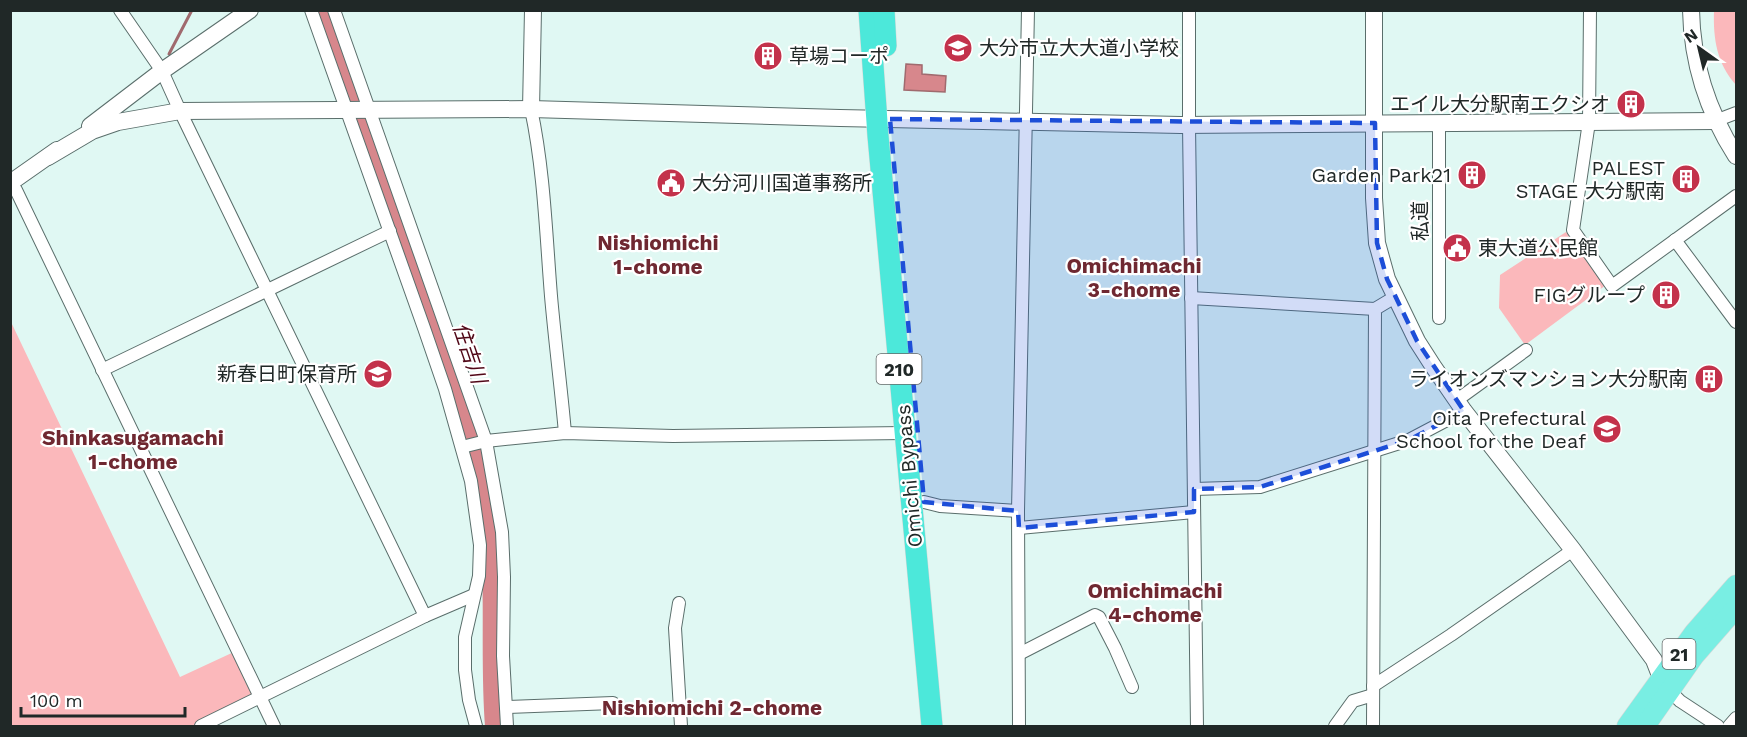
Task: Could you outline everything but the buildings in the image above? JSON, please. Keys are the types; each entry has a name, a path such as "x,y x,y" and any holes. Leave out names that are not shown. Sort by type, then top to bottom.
{"highway":[{"name":"Omichi Bypass","path":"869,10 883,119 924,502 944,726"},
{"name":"Omichi Bypass","path":"884,10 883,119 905,433 932,726"}],"main road":[{"name":"21","path":"1645,726 1694,633 1737,585"},
{"name":"21","path":"1627,726 1737,608"}],"street":[{"path":"120,10 162,71 425,616"},
{"path":"48,158 162,71 250,10"},
{"path":"310,10 390,231 463,446 471,481 480,545 479,576 465,637 465,670 469,700 476,726"},
{"path":"334,10 483,442 502,532 503,656 507,726"},
{"path":"533,10 531,109 538,141 565,433"},
{"path":"1019,726 1018,511 1028,10"},
{"path":"1189,10 1197,726"},
{"path":"1374,10 1374,198 1377,243 1387,279 1395,297 1417,341 1461,405 1654,660 1665,685 1718,726"},
{"path":"1590,10 1589,122 1573,230 1612,286 1737,196"},
{"path":"1691,10 1696,56 1715,121 1737,156"},
{"path":"274,726 16,190 13,178 92,131 118,122 180,111 347,109 531,109 883,119 1189,124 1715,121 1737,113"},
{"name":"私道","path":"1439,123 1439,318"},
{"path":"102,370 390,231"},
{"path":"1675,240 1737,322"},
{"path":"1191,298 1375,309 1395,297"},
{"path":"1373,726 1375,309"},
{"path":"1194,489 1260,487 1409,440 1461,405 1526,350"},
{"path":"463,446 565,433 673,436 905,433"},
{"path":"924,502 939,506 1018,511"},
{"path":"1018,528 1194,512"},
{"path":"1335,726 1353,701 1373,691 1573,550"},
{"path":"201,726 425,616 474,595"},
{"path":"679,603 675,628 681,726"},
{"path":"1019,654 1095,615 1099,617 1115,648 1132,687"},
{"path":"506,706 613,703"},
{"path":"1729,726 1737,718"}],"highlighted area":[{"path":"890,119 1375,123 1377,243 1387,279 1417,341 1464,411 1409,440 1260,487 1194,489 1194,512 1019,528 1018,511 924,502"}],"shaded area":[{"path":"1714,11 1736,11 1736,85 1720,60 1714,31"},
{"path":"906,64 922,65 922,74 946,76 945,92 904,90"},
{"path":"1566,232 1606,285 1525,345 1499,308 1500,275"},
{"path":"11,322 180,677 236,651 257,697 197,726 11,726"}],"waterway":[{"path":"169,54 192,10"},
{"name":"住吉川","path":"323,10 450,364 475,445 486,500 492,556 495,726"}],"place":[{"name":"大分市立大大道小学校","path":"958,48"},
{"name":"草場コーポ","path":"768,56"},
{"name":"エイル大分駅南エクシオ","path":"1631,104"},
{"name":"Garden Park21","path":"1472,175"},
{"name":"PALEST STAGE 大分駅南","path":"1686,179"},
{"name":"大分河川国道事務所","path":"671,183"},
{"name":"東大道公民館","path":"1457,248"},
{"name":"FIGグループ","path":"1666,295"},
{"name":"新春日町保育所","path":"378,374"},
{"name":"ライオンズマンション大分駅南","path":"1709,379"},
{"name":"Oita Prefectural School for the Deaf","path":"1607,429"}],"district":[{"name":"Nishiomichi 1-chome","path":"658,254"},
{"name":"Omichimachi 3-chome","path":"1134,277"},
{"name":"Shinkasugamachi 1-chome","path":"133,449"},
{"name":"Omichimachi 4-chome","path":"1155,602"},
{"name":"Nishiomichi 2-chome","path":"712,707"}]}
